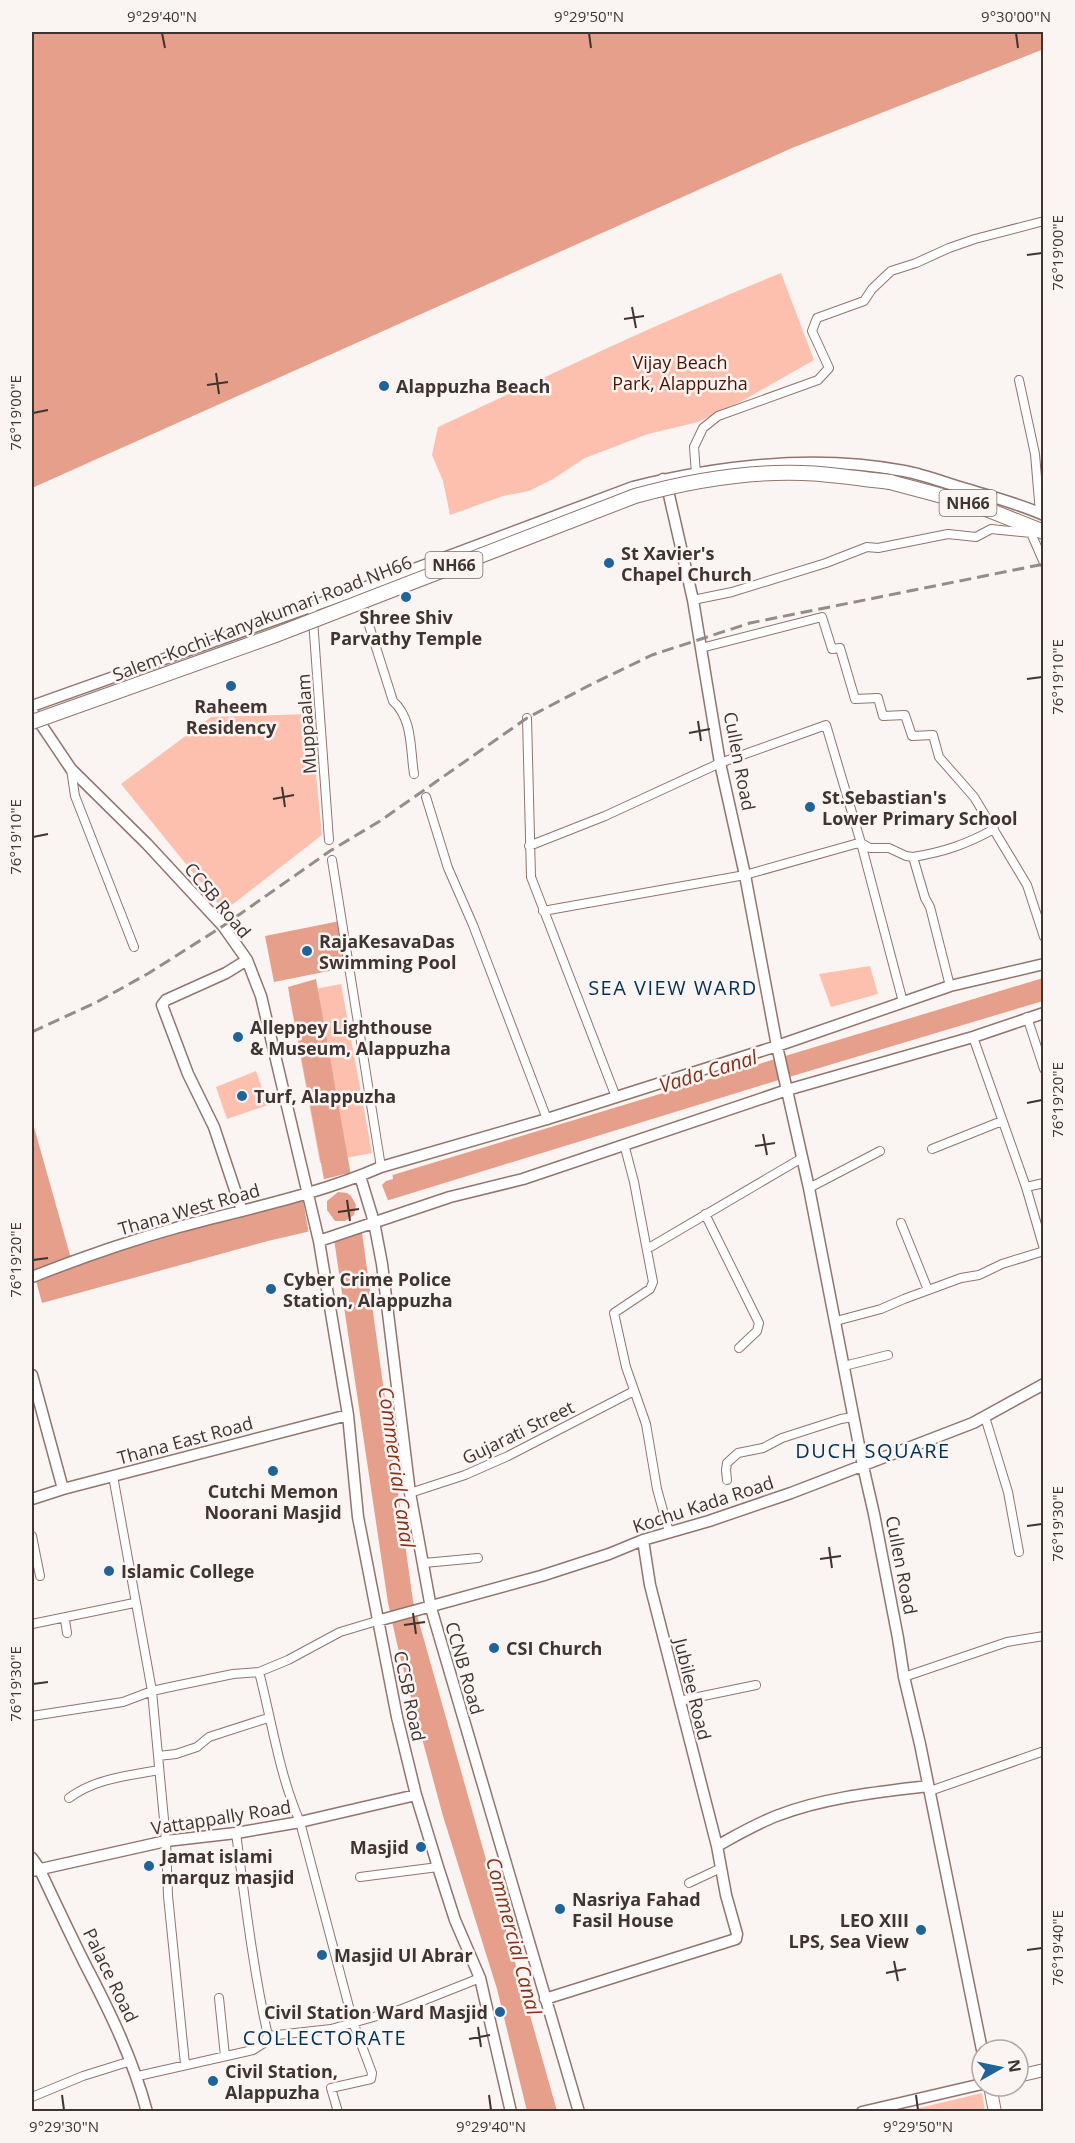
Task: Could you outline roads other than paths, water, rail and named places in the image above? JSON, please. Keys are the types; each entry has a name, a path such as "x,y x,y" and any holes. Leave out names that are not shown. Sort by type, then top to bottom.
{"highway":[{"name":"Salem-Kochi-Kanyakumari Road NH66","path":"32,722 273,636 635,496 673,486 744,474 800,472 890,482 976,505 1044,532"}],"main road":[{"path":"32,706 358,590 633,487 663,479 740,466 797,463 851,464 905,471 1021,505 1042,514"},
{"name":"Cullen Road","path":"663,479 669,495 693,600 720,763 745,875 786,1089 809,1188 904,1677 980,2038"},
{"name":"CCSB Road","path":"32,711 71,769 147,844 223,926 247,960 261,996 318,1235 348,1415 358,1517 397,1717 416,1795 438,1867 455,1920 480,1978 511,2112"},
{"path":"242,1211 214,1127 188,1074 162,1005 166,1000 226,974 247,960"},
{"name":"Thana West Road","path":"32,1277 79,1258 157,1234 358,1179 381,1167 778,1048 950,986 1044,964"},
{"path":"318,1235 332,1236 359,1227 373,1218 523,1179 786,1089 973,1037 1044,1013"},
{"name":"CCNB Road","path":"358,1179 373,1218 382,1264 410,1492 431,1608 579,2112"},
{"path":"32,1375 63,1489"},
{"name":"Kochu Kada Road","path":"377,1621 431,1608 552,1572 609,1554 643,1540 781,1497 985,1417 1044,1384"},
{"name":"Thana East Road","path":"32,1499 348,1415"},
{"name":"Jubilee Road","path":"545,1999 736,1939 737,1934 726,1895 717,1846 650,1585 643,1540"},
{"path":"717,1846 789,1812 820,1803 877,1792 929,1789"},
{"name":"Vattappally Road","path":"35,1870 166,1840 236,1833 300,1822 416,1795"},
{"name":"Palace Road","path":"32,1858 35,1870 103,1995 138,2076 147,2112"},
{"path":"862,2112 970,2087"}],"street":[{"path":"696,474 694,447 704,428 718,416 818,380 829,368 812,331 817,318 864,301 872,289 891,271 949,248 1003,230 1044,220"},
{"path":"1019,380 1035,454 1042,514"},
{"path":"693,600 732,592 826,563 867,547 878,548 948,534 976,537 991,529 1032,533 1044,563"},
{"path":"358,590 382,673 393,701 402,709 411,740 414,774"},
{"name":"Muppaalam","path":"312,606 329,840"},
{"path":"701,648 822,617 832,649 840,648 855,699 878,698 883,716 904,715 912,736 933,735 939,757 974,797 1027,885 1044,937"},
{"path":"527,718 531,877 616,1097"},
{"path":"530,846 615,812 720,763 826,725 861,843 903,1002"},
{"path":"71,769 75,796 134,947"},
{"path":"426,797 448,868 480,944 546,1119"},
{"path":"543,911 745,875 861,843 870,848 889,848 909,857 936,853 967,844 994,829"},
{"path":"909,857 930,907 950,986"},
{"path":"332,860 381,1167"},
{"path":"1028,1017 1044,1069"},
{"path":"836,1321 881,1309 928,1290 962,1278 979,1275 1002,1264 1044,1250 1026,1187 973,1037"},
{"path":"932,1149 1002,1121"},
{"path":"624,1144 653,1282 652,1286 614,1313 618,1337 646,1424 657,1489 669,1533"},
{"path":"809,1188 880,1151"},
{"path":"647,1248 802,1158"},
{"path":"1026,1187 1044,1183"},
{"path":"705,1214 759,1323 757,1331 739,1348"},
{"path":"901,1223 928,1290"},
{"path":"844,1366 888,1355"},
{"name":"Gujarati Street","path":"410,1492 465,1475 508,1456 634,1390"},
{"path":"727,1480 727,1463 738,1453 763,1448 782,1438 853,1417"},
{"path":"985,1417 1008,1492 1019,1552"},
{"path":"113,1476 134,1603 152,1691 166,1840 168,1896 185,2064"},
{"path":"32,1536 40,1576"},
{"path":"424,1563 478,1558"},
{"path":"32,1624 134,1603"},
{"path":"66,1617 67,1633"},
{"path":"32,1716 123,1702 152,1691 232,1674 259,1672 288,1660 340,1632 377,1621"},
{"path":"904,1677 1007,1642 1044,1636"},
{"path":"259,1672 268,1718 290,1798 300,1822 353,2022 372,2076 371,2079 331,2088 338,2112"},
{"path":"680,1701 756,1685"},
{"path":"158,1756 176,1754 197,1747 209,1737 268,1718"},
{"path":"929,1789 1044,1751"},
{"path":"69,1798 84,1789 114,1777 159,1770"},
{"path":"138,2076 253,2050 264,2043 268,2036 255,1973 254,1952 236,1833"},
{"path":"360,1877 438,1867"},
{"path":"689,1883 721,1868"},
{"path":"268,2036 331,2029 402,2009 480,1978"},
{"path":"219,1998 225,2056"},
{"path":"32,2097 84,2076 131,2061"}],"railway":[{"path":"32,1032 97,1002 149,973 223,926 330,851 380,821 527,718 652,655 750,623 1044,564"}],"place":[{"name":"Alappuzha Beach","path":"384,386"},
{"name":"St Xavier's Chapel Church","path":"609,563"},
{"name":"Shree Shiv Parvathy Temple","path":"406,597"},
{"name":"Raheem Residency","path":"231,686"},
{"name":"St.Sebastian's Lower Primary School","path":"810,807"},
{"name":"RajaKesavaDas Swimming Pool","path":"307,951"},
{"name":"Alleppey Lighthouse & Museum, Alappuzha","path":"238,1037"},
{"name":"Turf, Alappuzha","path":"242,1096"},
{"name":"Cyber Crime Police Station, Alappuzha","path":"271,1289"},
{"name":"Cutchi Memon Noorani Masjid","path":"273,1471"},
{"name":"Islamic College","path":"109,1571"},
{"name":"CSI Church","path":"494,1648"},
{"name":"Masjid","path":"421,1847"},
{"name":"Jamat islami marquz masjid","path":"149,1866"},
{"name":"Nasriya Fahad Fasil House","path":"560,1909"},
{"name":"LEO XIII LPS, Sea View","path":"921,1930"},
{"name":"Masjid Ul Abrar","path":"322,1955"},
{"name":"Civil Station Ward Masjid","path":"500,2012"},
{"name":"Civil Station, Alappuzha","path":"213,2081"}],"district":[{"name":"SEA VIEW WARD","path":"673,987"},
{"name":"DUCH SQUARE","path":"873,1450"},
{"name":"COLLECTORATE","path":"325,2037"}],"park label":[{"name":"Vijay Beach Park, Alappuzha","path":"680,372"}],"water label":[{"name":"Vada Canal","path":"708,1071"},
{"name":"Commercial Canal","path":"397,1467"},
{"name":"Commercial Canal","path":"514,1936"}]}
